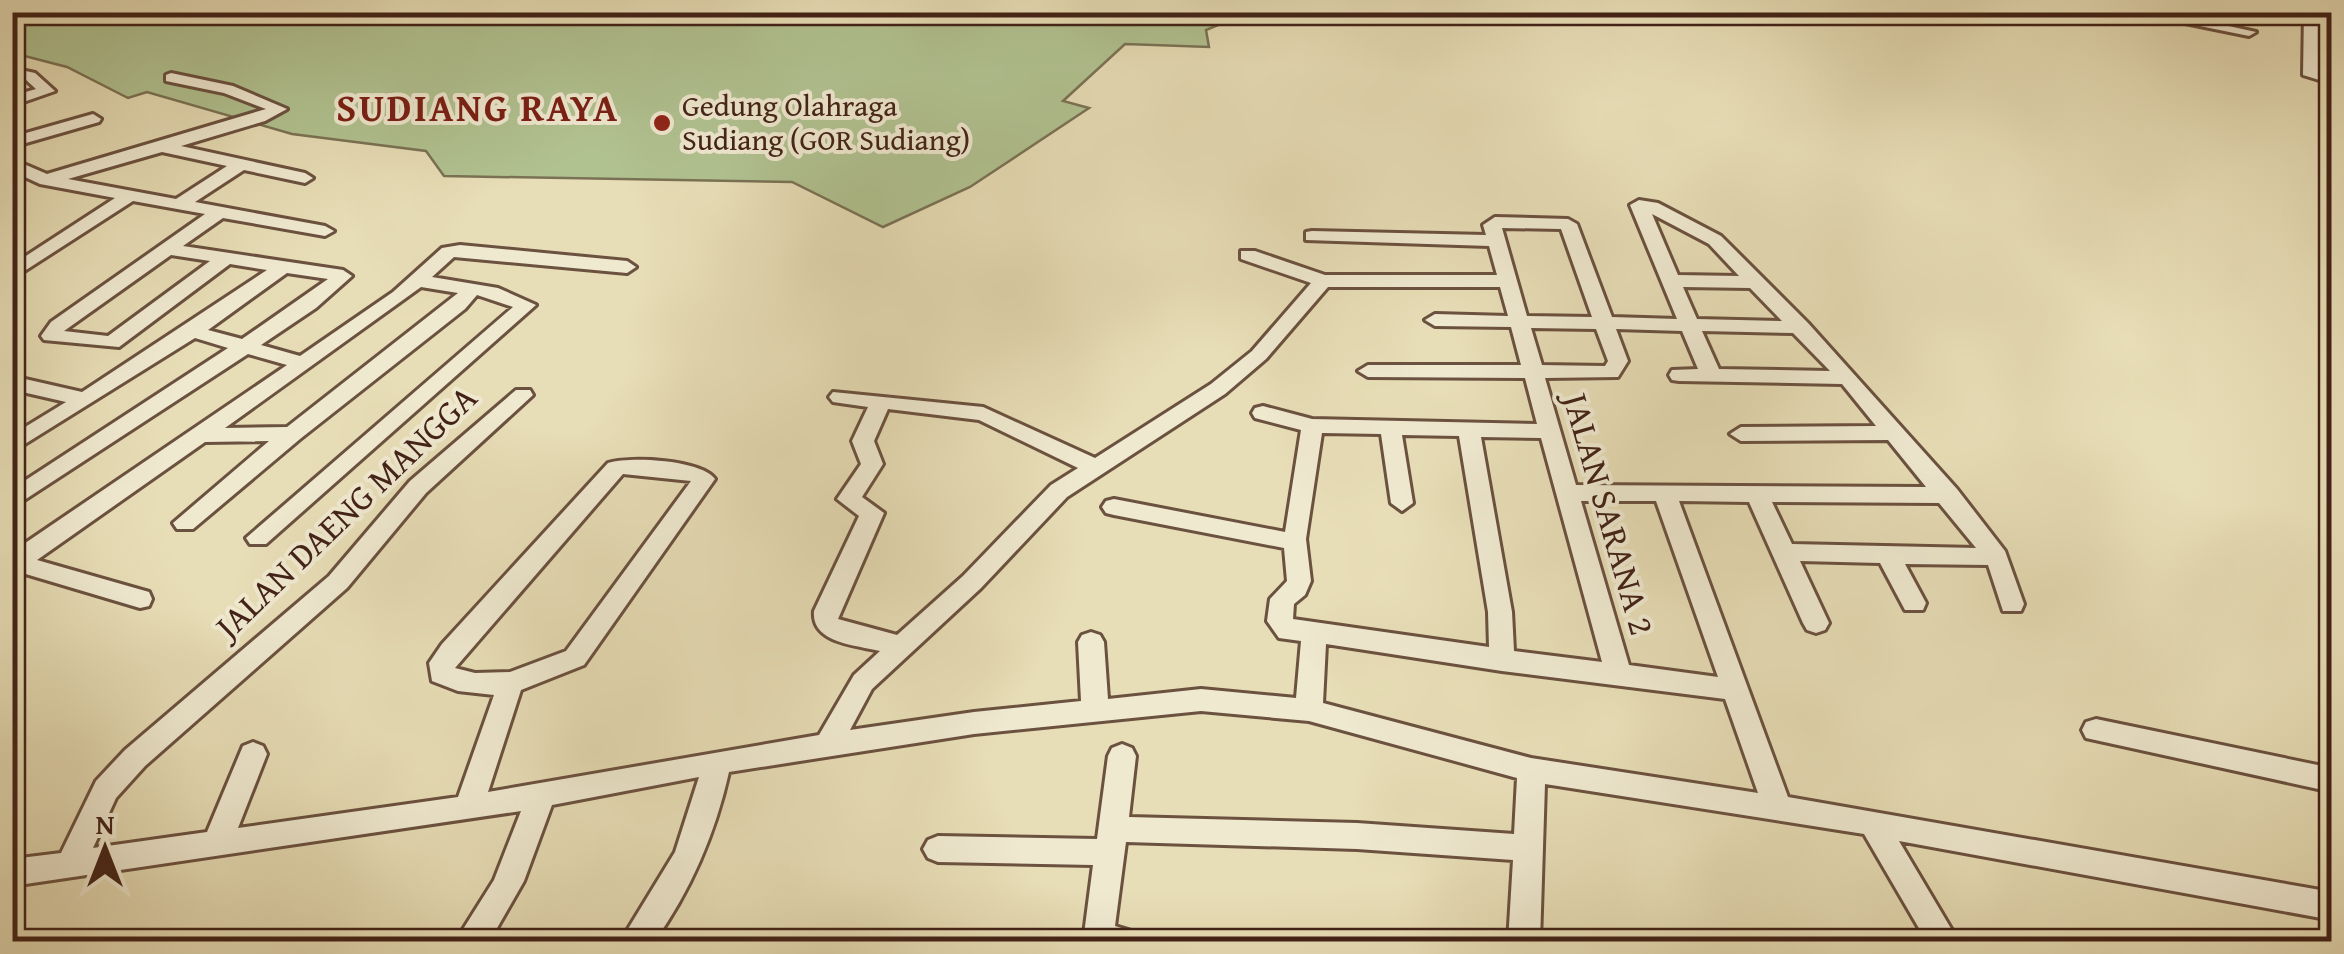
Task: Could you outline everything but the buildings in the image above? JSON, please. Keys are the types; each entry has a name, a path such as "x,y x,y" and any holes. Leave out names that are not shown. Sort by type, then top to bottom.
{"street":[{"path":"2138,12 2249,25"},
{"path":"2224,12 2249,25"},
{"path":"2311,12 2311,75 2332,80"},
{"path":"2310,39 2332,42"},
{"path":"12,72 30,76 47,90 12,101"},
{"path":"46,180 279,109 228,88 171,78"},
{"path":"12,142 93,119"},
{"path":"160,146 306,178"},
{"path":"12,164 46,180 325,231"},
{"path":"181,203 242,164"},
{"path":"12,274 131,195"},
{"path":"1712,376 1687,326 1639,204 1716,240 1801,327 1949,496 1996,557 2012,604"},
{"path":"221,211 58,326 51,336 112,343 225,259"},
{"path":"1312,236 1498,241 1492,225 1495,222 1568,224 1618,362 1612,372 1368,370"},
{"path":"1651,238 1716,240"},
{"name":"JALAN SARANA 2","path":"1498,241 1618,673"},
{"path":"12,500 310,304 343,276 168,249"},
{"path":"14,563 412,286 454,250 626,267"},
{"path":"1248,256 1323,281 1509,282"},
{"path":"12,446 195,332 282,268"},
{"path":"1670,280 1756,282"},
{"path":"827,746 863,682 972,582 1059,491 1218,389 1260,355 1323,281"},
{"path":"258,538 526,305 412,286"},
{"path":"186,523 465,297"},
{"path":"1434,320 1801,327"},
{"path":"195,332 303,363"},
{"path":"1679,375 1848,378"},
{"path":"17,388 84,399"},
{"name":"JALAN DAENG MANGGA","path":"70,865 106,790 128,766 338,582 418,487 523,396"},
{"path":"840,397 983,414 1096,467"},
{"path":"882,402 864,440 872,464 848,499 872,514 826,611 825,624 901,646"},
{"path":"1264,412 1312,426 1551,431"},
{"path":"1312,426 1294,539 1300,587 1282,599 1280,621 1288,630 1734,690"},
{"path":"1390,427 1402,503"},
{"path":"1469,428 1500,612 1502,661"},
{"path":"1741,434 1895,433"},
{"path":"198,435 292,434"},
{"path":"616,468 704,477 574,658 548,673 510,685 454,680 441,674 442,663 616,468"},
{"path":"1567,492 1949,496"},
{"path":"1757,494 1816,624"},
{"path":"1664,495 1778,808"},
{"path":"1114,506 1294,539"},
{"path":"1784,552 1996,557"},
{"path":"1888,555 1914,603"},
{"path":"14,563 140,598"},
{"path":"1309,710 1314,632"},
{"path":"1091,642 1095,710"},
{"path":"469,808 510,685"},
{"path":"12,873 218,840 469,808 717,762 974,723 1201,700 1309,710 1531,770 1873,823 2332,906"},
{"path":"2096,730 2332,780"},
{"path":"218,840 253,754"},
{"path":"1106,941 1111,840 1122,756"},
{"path":"634,942 680,874 703,826 717,762"},
{"path":"1530,938 1531,770"},
{"path":"470,942 492,915 519,864 541,794"},
{"path":"1873,823 1944,942"},
{"path":"938,850 1111,840 1358,836 1528,848"}],"green space":[{"name":"Gedung Olahraga Sudiang (GOR Sudiang)","path":"12,13 1220,13 1218,25 1206,30 1209,47 1125,44 1063,101 1089,108 970,187 883,227 792,182 444,176 426,151 292,134 147,92 128,98 67,67 13,53"}],"place":[{"name":"Gedung Olahraga Sudiang (GOR Sudiang)","path":"662,123"}],"district":[{"name":"SUDIANG RAYA","path":"478,108"}]}
